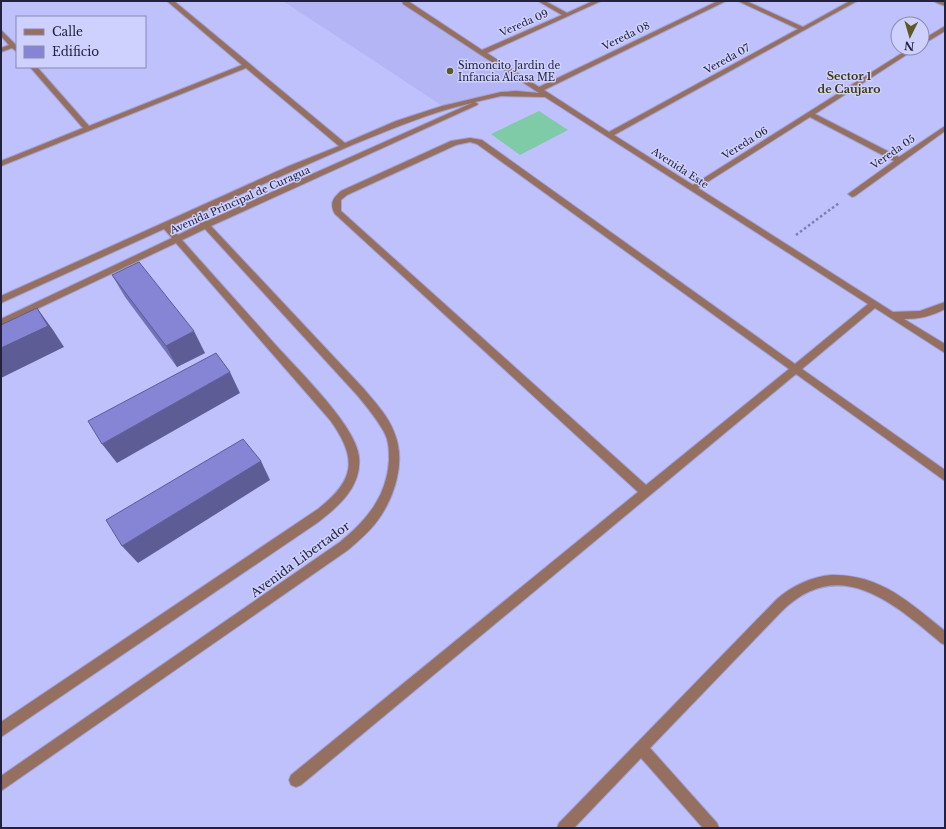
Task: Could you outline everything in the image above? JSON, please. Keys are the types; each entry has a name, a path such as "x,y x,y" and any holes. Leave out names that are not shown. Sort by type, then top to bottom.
{"street":[{"path":"170,1 344,146"},
{"path":"541,1 567,15"},
{"name":"Vereda 09","path":"481,53 598,1"},
{"name":"Vereda 08","path":"538,90 723,1"},
{"path":"741,1 802,29"},
{"name":"Vereda 07","path":"609,135 854,1"},
{"path":"938,1 945,4"},
{"name":"Avenida Este","path":"405,2 481,53 692,189 945,349"},
{"path":"930,38 945,28"},
{"path":"1,32 15,48"},
{"path":"1,50 15,48"},
{"name":"Vereda 06","path":"692,189 901,56"},
{"path":"1,164 247,65"},
{"path":"33,68 88,129"},
{"name":"Avenida Principal de Curagua","path":"1,300 194,212 344,146 422,114 444,107 488,97 516,93 547,95"},
{"name":"Avenida Principal de Curagua","path":"1,323 177,239 456,113 488,97"},
{"path":"809,114 899,160"},
{"name":"Vereda 05","path":"852,194 945,128"},
{"path":"646,492 338,212 336,208 337,199 344,193 454,143 470,140 479,142 945,476"},
{"name":"Avenida Libertador","path":"1,784 344,546 363,530 378,511 387,493 394,459 393,441 387,426 346,378 194,212"},
{"name":"Avenida Libertador","path":"1,730 296,531 342,495 350,484 354,472 355,458 351,445 344,432 312,392 165,225"},
{"path":"296,780 874,304"},
{"path":"891,315 917,316 937,310 945,305"},
{"path":"564,828 772,612 791,595 812,584 847,580 870,585 900,602 945,639"},
{"path":"641,748 712,828"}],"path":[{"path":"782,246 852,194"}],"shaded area":[{"name":"Simoncito Jardin de Infancia Alcasa ME","path":"283,1 402,1 547,95 516,93 444,107"}],"green space":[{"path":"539,111 568,130 520,155 491,134"}],"building":[{"path":"139,262 194,331 166,346 112,275"},
{"path":"37,308 48,326 1,348 1,325"},
{"path":"216,353 230,372 102,444 88,421"},
{"path":"243,439 261,461 122,546 106,520"}],"place":[{"name":"Simoncito Jardin de Infancia Alcasa ME","path":"450,71"}],"district":[{"name":"Sector 1 de Caujaro","path":"849,82"}]}
